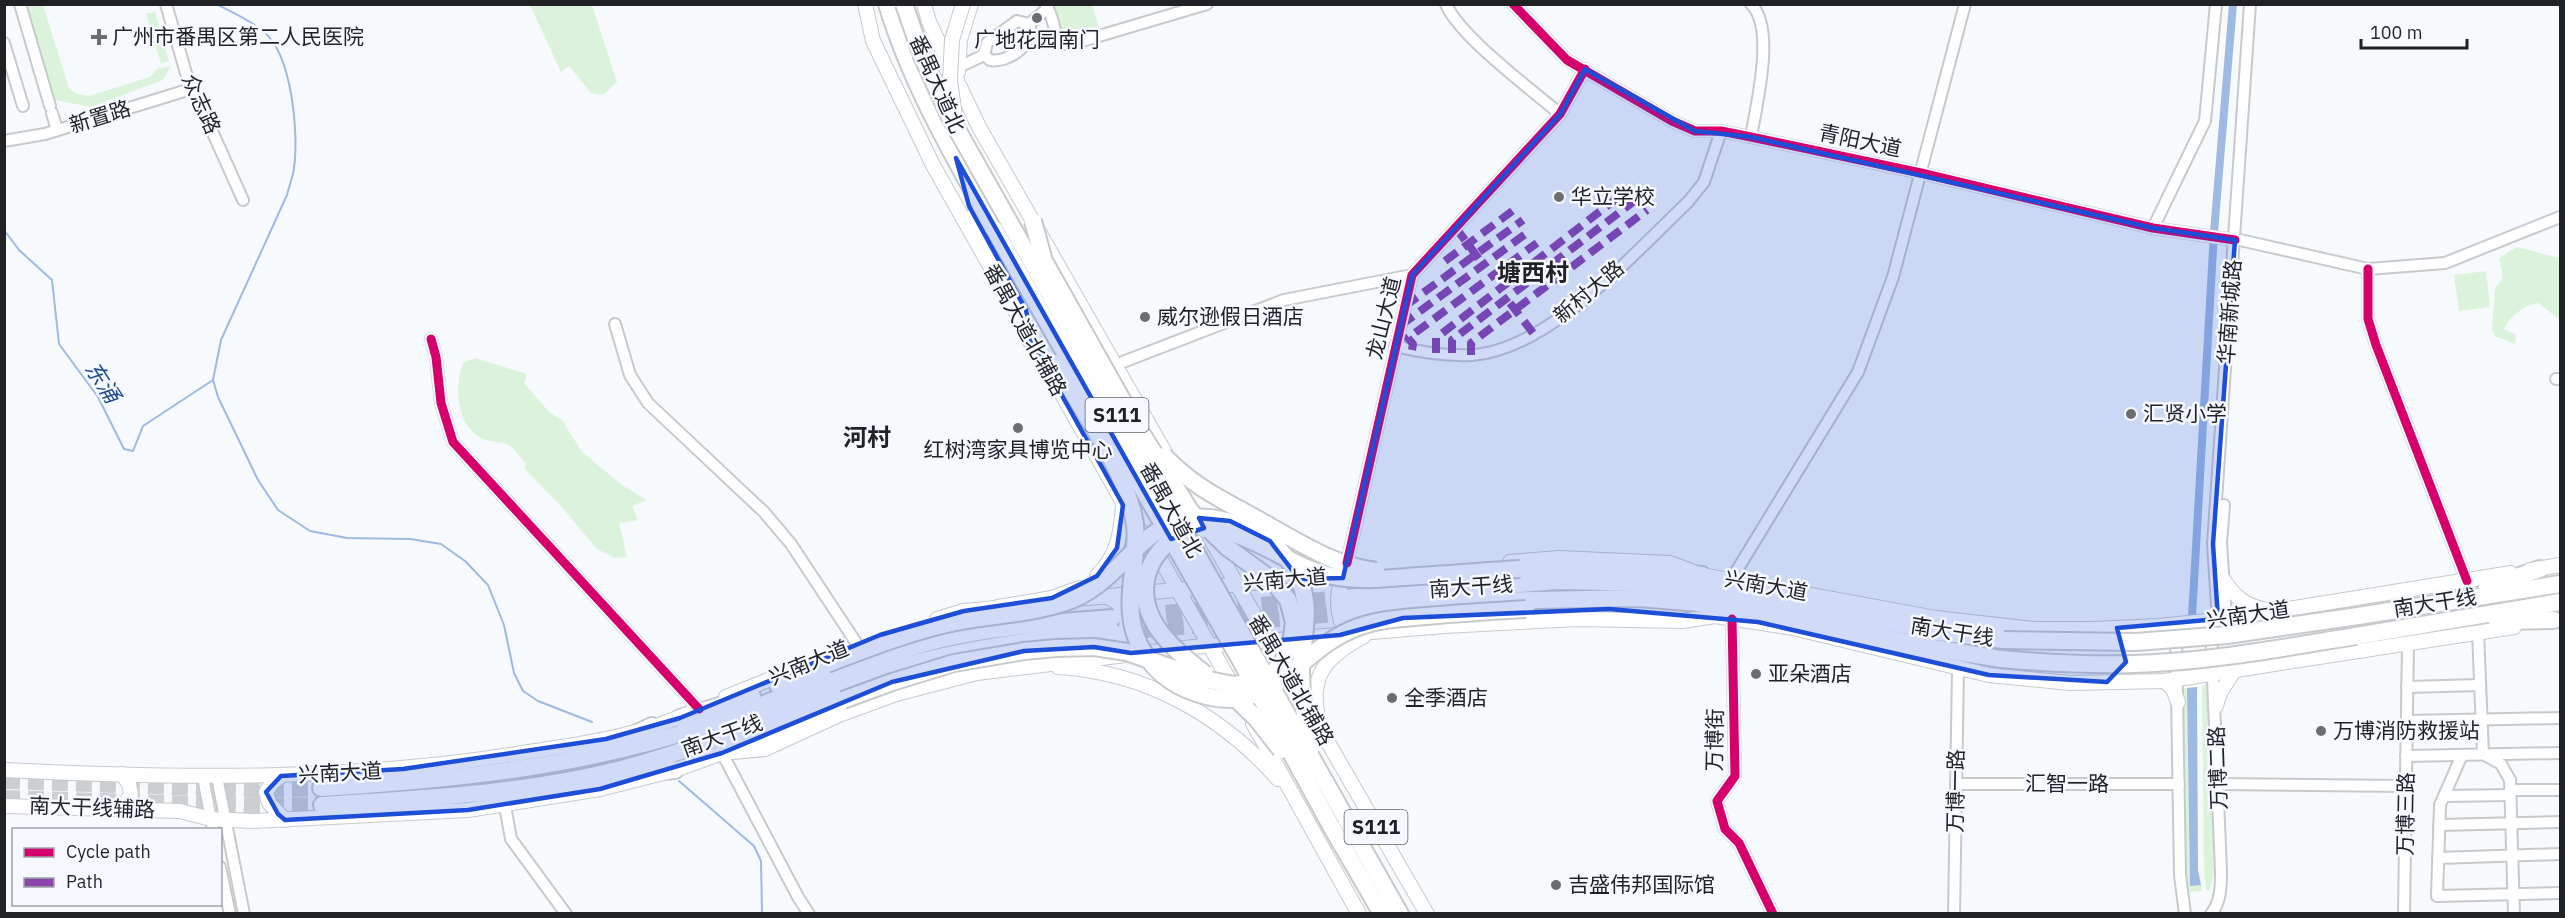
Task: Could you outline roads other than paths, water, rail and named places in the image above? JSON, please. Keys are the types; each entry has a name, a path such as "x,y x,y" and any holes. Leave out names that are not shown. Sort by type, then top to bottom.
{"highway":[{"name":"番禺大道北","path":"886,4 909,66 994,229 1241,661 1308,784 1338,821 1400,914"},
{"name":"番禺大道北","path":"904,4 922,56 957,130 1321,772 1338,821 1382,914"},
{"path":"956,158 969,206 1120,477 1130,502 1135,535 1130,600 1131,620 1135,634 1150,662 1180,687 1216,698 1231,699 1254,695 1284,680 1329,643 1359,626 1403,618 1526,609 1650,610 1715,616"},
{"path":"722,753 843,700 954,663 1024,651 1094,647 1127,652 1203,679 1234,685 1256,681 1277,669 1288,653 1294,633 1294,615 1288,600 1272,580 1216,539 1191,512 1136,423 1044,261 1033,221"},
{"path":"1026,310 1031,340"},
{"path":"1136,423 1165,457 1210,495 1324,557 1364,569 1458,574"},
{"path":"680,718 741,700 827,664 920,631 1064,603 1090,591 1157,530 1186,520 1206,518 1230,521 1270,541 1287,558 1300,581 1307,616 1301,669 1303,705 1309,736 1321,772"},
{"path":"1308,784 1257,719 1227,690 1182,656 1153,623 1145,597 1149,569 1156,555 1176,536 1186,532 1210,529 1238,537 1305,568 1330,576 1379,579 1520,569 1619,568 1702,575"},
{"path":"2444,601 2540,568"},
{"name":"南大干线","path":"2560,584 2227,635 2136,642 2004,640 1938,632 1753,595 1650,582 1558,581 1480,586 1347,606 1628,598 1710,604 1802,618 1927,648 2001,659 2070,664 2167,662 2235,655 2560,602"},
{"path":"1836,599 1890,622"},
{"path":"2445,621 2557,620"},
{"name":"南大干线","path":"321,788 464,777 587,756 709,724 835,674 938,640 1020,626 1113,625 919,661 890,670 717,740 674,754 589,776 466,795 322,805"},
{"path":"1793,628 1836,626"},
{"path":"587,756 652,726"},
{"path":"589,776 675,770"}],"main road":[{"path":"857,4 873,40"},
{"name":"番禺大道北辅路","path":"865,4 873,40 933,165 1123,505 1154,548 1296,800"},
{"path":"924,4 929,22 979,127 1161,442 1203,492 1222,509 1268,534 1346,569 1340,583 1338,602 1340,619 1347,635"},
{"path":"957,130 951,71 952,40 963,4"},
{"path":"960,86 957,68 960,40 971,4"},
{"name":"番禺大道北铺路","path":"1161,442 1236,585 1427,914"},
{"path":"964,611 1052,598 1087,584 1108,566 1118,548 1123,505"},
{"name":"兴南大道","path":"167,775 281,776 403,770 606,739 680,718 880,635 964,611 1236,585 1346,569 1386,570 1559,558 1670,562 1702,575 1936,618 2022,628 2108,628 2218,620 2560,565"},
{"path":"2223,579 2234,595 2245,603 2275,611"},
{"path":"1104,596 1118,602 1126,618 1123,643 1109,656"},
{"path":"2256,614 2244,624 2239,636 2241,650 2252,660 2267,665"},
{"name":"兴南大道","path":"180,811 212,824 226,820 468,810 505,806 600,789 675,770 722,753 765,749 839,715 939,681 1026,665 1209,645 1444,626 1568,619 1682,621 1715,616 1793,628 1958,669 2024,679 2107,682 2171,680 2557,620"},
{"path":"2107,682 2121,672 2126,662 2121,636 2108,628"},
{"path":"1325,740 1315,697 1323,669 1338,651 1371,632"},
{"path":"1026,665 1112,675 1154,688 1209,717 1246,745 1296,800 1359,914"},
{"path":"2216,706 2220,693 2234,671"},
{"path":"2171,680 2178,702"},
{"name":"南大干线辅路","path":"4,770 167,775"},
{"path":"120,810 129,801 131,794 129,784 122,774"},
{"path":"281,776 266,792 269,803 285,819"},
{"name":"南大干线辅路","path":"4,806 180,811"}],"street":[{"path":"20,4 57,130"},
{"name":"众志路","path":"166,4 186,72 243,200"},
{"path":"1029,24 1047,6 1052,14 1056,37 1063,44 1072,44 1207,4"},
{"path":"1446,4 1450,14 1464,31 1560,114"},
{"name":"青阳大道","path":"1513,4 1567,60 1672,121 1695,131 1721,131 1921,173 2153,228 2208,238 2234,240 2368,269 2445,263 2560,217"},
{"path":"1751,4 1757,10 1761,21 1763,61 1751,137"},
{"path":"1731,580 1858,372 1887,299 1965,4"},
{"path":"2153,228 2205,121 2216,4"},
{"name":"华南新城路","path":"2244,143 2250,4"},
{"name":"华南新城路","path":"2218,620 2213,544 2234,240 2256,4"},
{"path":"984,55 987,43 1012,23 1023,21 1029,24"},
{"path":"984,55 990,60 1003,60 1028,42 1031,36 1029,24"},
{"path":"4,43 23,106"},
{"path":"957,68 984,55"},
{"name":"龙山大道","path":"1346,569 1412,275 1560,114 1585,69"},
{"name":"新置路","path":"4,141 57,130 194,88"},
{"name":"新村大路","path":"1395,346 1471,355 1488,352 1509,345 1565,316 1688,202 1704,182 1721,131"},
{"name":"华南新城路","path":"2218,620 2223,579 2221,543 2234,240"},
{"path":"2368,269 2368,319 2376,345 2467,581"},
{"path":"1115,365 1284,300 1412,275"},
{"path":"615,324 630,375 648,403 764,512 790,544 857,644"},
{"path":"431,339 436,357 441,403 453,442 699,709"},
{"name":"万博街","path":"1732,619 1735,776 1717,801 1725,829 1739,843 1773,914"},
{"name":"万博二路","path":"2211,914 2216,908 2221,885 2214,674 2218,620"},
{"path":"2171,680 2175,624"},
{"path":"2478,632 2483,754"},
{"name":"万博三路","path":"2404,914 2408,643"},
{"name":"万博一路","path":"1954,914 1958,669"},
{"path":"2408,687 2480,685"},
{"name":"万博二路","path":"2178,702 2180,874 2185,914"},
{"path":"2407,721 2560,718"},
{"path":"722,753 809,914"},
{"path":"2406,756 2560,753"},
{"path":"2483,754 2501,764 2510,780 2514,914"},
{"path":"2462,755 2440,805 2438,897 2560,893"},
{"path":"210,777 226,820 244,914"},
{"path":"210,777 212,824"},
{"name":"汇智一路","path":"1956,784 2179,784"},
{"path":"2218,784 2406,786"},
{"path":"2444,796 2560,790"},
{"path":"505,806 512,839 566,914"},
{"path":"2439,825 2560,822"},
{"path":"2438,858 2560,854"},
{"path":"222,876 230,914"}],"water":[{"path":"2197,687 2198,870 2201,885 2190,886 2187,688"}],"waterway":[{"path":"216,4 253,24 274,43 287,76 294,116 294,168 287,195 221,340 213,380 218,397 258,480 278,510 310,531 347,538 410,539 441,544 465,561 488,585 504,625 514,673 523,691 538,701 592,722"},
{"path":"2192,617 2214,232 2233,4"},
{"name":"东涌","path":"4,230 19,250 52,280 59,344 98,397 124,449 133,451 143,426 213,380"},
{"path":"679,781 754,846 761,861 762,914"}],"tunnel":[{"path":"1118,617 1344,598"},
{"path":"1120,632 1349,613"},
{"path":"4,781 259,790 321,788"},
{"path":"4,798 258,806 322,805"}],"place":[{"name":"广地花园南门","path":"1037,18"},
{"name":"广州市番禺区第二人民医院","path":"99,37"},
{"name":"华立学校","path":"1559,197"},
{"name":"威尔逊假日酒店","path":"1145,317"},
{"name":"汇贤小学","path":"2131,414"},
{"name":"红树湾家具博览中心","path":"1018,428"},
{"name":"亚朵酒店","path":"1756,674"},
{"name":"全季酒店","path":"1392,698"},
{"name":"万博消防救援站","path":"2321,731"},
{"name":"吉盛伟邦国际馆","path":"1556,885"}],"district":[{"name":"塘西村","path":"1533,273"},
{"name":"河村","path":"867,438"}]}
